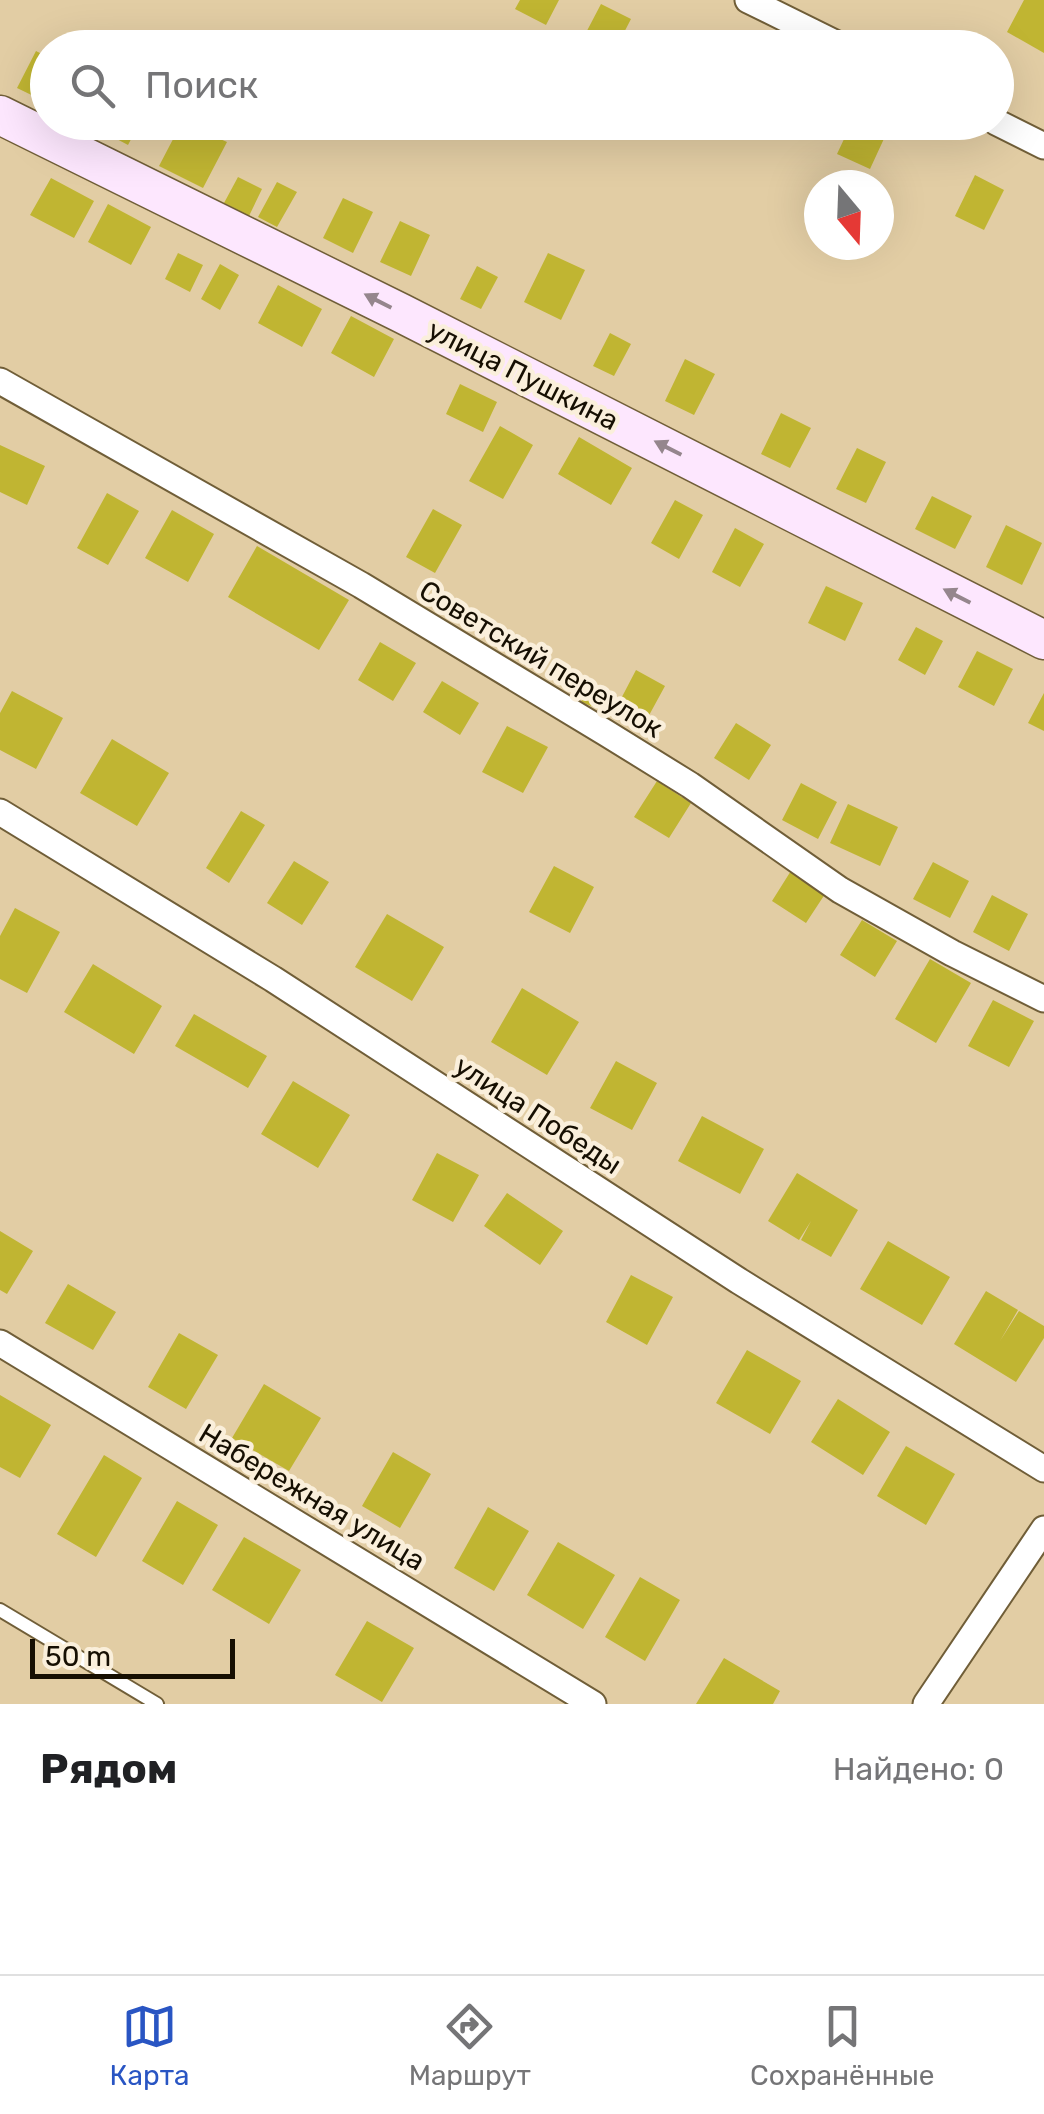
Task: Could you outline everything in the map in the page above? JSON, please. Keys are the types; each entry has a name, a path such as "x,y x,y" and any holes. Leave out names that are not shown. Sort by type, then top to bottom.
{"street":[{"path":"748,0 808,30"},
{"name":"улица Пушкина","path":"0,115 30,130"},
{"path":"1014,131 1044,146"},
{"name":"улица Пушкина","path":"51,140 1044,640"},
{"name":"Советский переулок","path":"0,382 361,585 620,741 840,890 1044,999"},
{"name":"улица Победы","path":"0,812 273,979 738,1281 1044,1469"},
{"name":"Набережная улица","path":"0,1343 593,1704"},
{"path":"926,1704 1044,1529"}],"lane":[{"path":"0,1610 157,1704"}],"building":[{"path":"520,0 559,0 546,25 515,9"},
{"path":"1024,0 1044,0 1044,53 1014,36 1014,30 1008,30"},
{"path":"601,4 631,19 625,30 587,30"},
{"path":"30,63 30,94 17,88"},
{"path":"173,140 227,142 203,188 159,166"},
{"path":"844,140 883,140 870,169 837,154"},
{"path":"975,175 1004,190 984,230 955,216"},
{"path":"238,177 262,189 249,216 224,203"},
{"path":"51,178 94,201 74,238 30,215"},
{"path":"277,182 297,192 277,227 258,217"},
{"path":"343,198 373,212 353,253 323,238"},
{"path":"108,204 151,227 131,265 88,242"},
{"path":"400,221 430,235 411,276 380,262"},
{"path":"178,253 203,265 190,292 165,279"},
{"path":"548,253 585,270 561,320 524,302"},
{"path":"220,264 239,275 220,310 201,299"},
{"path":"477,266 498,277 481,309 460,299"},
{"path":"278,285 322,309 302,347 258,323"},
{"path":"351,316 394,339 374,377 331,353"},
{"path":"610,333 631,344 614,376 593,366"},
{"path":"685,359 715,374 694,415 665,401"},
{"path":"460,384 497,402 483,432 446,414"},
{"path":"781,413 811,428 790,468 761,454"},
{"path":"500,426 533,445 503,499 469,481"},
{"path":"579,437 632,468 611,505 558,474"},
{"path":"0,445 45,466 27,505 0,492"},
{"path":"857,448 886,462 866,503 836,489"},
{"path":"107,493 139,511 108,565 77,548"},
{"path":"932,496 972,516 955,549 915,529"},
{"path":"675,500 703,515 679,559 651,543"},
{"path":"433,509 462,525 435,573 406,557"},
{"path":"172,510 214,534 188,582 145,558"},
{"path":"1006,525 1042,543 1022,585 986,567"},
{"path":"735,528 764,544 740,587 712,572"},
{"path":"257,546 349,600 319,650 228,597"},
{"path":"826,586 863,603 845,641 808,623"},
{"path":"916,627 943,641 925,675 898,660"},
{"path":"380,642 416,663 393,701 358,680"},
{"path":"977,651 1013,669 994,706 958,687"},
{"path":"636,670 665,686 641,730 613,714"},
{"path":"442,681 479,703 460,735 423,712"},
{"path":"589,684 609,693 601,710 581,702"},
{"path":"12,691 63,718 36,769 0,750 0,713"},
{"path":"1044,693 1044,731 1028,723"},
{"path":"736,723 771,745 749,780 714,758"},
{"path":"507,726 548,747 523,793 482,772"},
{"path":"112,739 169,773 137,826 80,793"},
{"path":"657,781 691,803 669,838 634,817"},
{"path":"801,783 837,802 818,839 782,820"},
{"path":"848,804 898,827 880,866 830,843"},
{"path":"241,811 265,825 229,883 206,868"},
{"path":"294,861 329,882 302,925 267,903"},
{"path":"933,862 969,881 950,918 913,899"},
{"path":"554,866 594,887 570,933 529,912"},
{"path":"794,866 829,888 806,923 772,901"},
{"path":"992,895 1028,914 1009,951 973,932"},
{"path":"15,908 60,932 27,993 0,979 0,936"},
{"path":"387,914 444,947 412,1001 355,967"},
{"path":"862,920 897,941 875,977 840,955"},
{"path":"930,959 971,983 936,1043 895,1019"},
{"path":"93,964 162,1006 134,1054 64,1012"},
{"path":"522,988 579,1022 547,1075 491,1042"},
{"path":"993,1000 1034,1021 1009,1067 968,1046"},
{"path":"194,1014 267,1056 248,1088 175,1046"},
{"path":"616,1061 657,1083 632,1130 590,1108"},
{"path":"293,1081 350,1115 318,1168 261,1134"},
{"path":"702,1116 764,1149 740,1194 678,1161"},
{"path":"437,1153 479,1175 453,1222 412,1200"},
{"path":"797,1173 858,1210 831,1257 801,1240 811,1221 799,1240 768,1221"},
{"path":"507,1193 563,1231 540,1265 484,1226"},
{"path":"0,1231 33,1251 7,1294 0,1290"},
{"path":"888,1241 950,1277 922,1325 860,1289"},
{"path":"631,1275 673,1297 647,1345 606,1322"},
{"path":"68,1284 116,1312 93,1350 45,1323"},
{"path":"986,1291 1018,1310 1000,1341 1019,1311 1044,1326 1044,1338 1016,1382 954,1344"},
{"path":"179,1333 218,1355 186,1409 148,1387"},
{"path":"747,1350 801,1381 770,1434 716,1403"},
{"path":"264,1384 321,1418 289,1471 232,1438"},
{"path":"0,1395 51,1425 20,1478 0,1467"},
{"path":"838,1399 890,1432 863,1475 811,1442"},
{"path":"906,1446 955,1474 926,1525 877,1496"},
{"path":"393,1452 431,1474 400,1528 362,1506"},
{"path":"104,1455 142,1478 96,1557 57,1534"},
{"path":"177,1501 218,1525 183,1585 142,1561"},
{"path":"488,1507 529,1531 494,1591 454,1568"},
{"path":"244,1537 301,1570 269,1624 212,1590"},
{"path":"558,1542 615,1575 583,1629 527,1595"},
{"path":"640,1577 680,1600 645,1661 605,1637"},
{"path":"367,1621 414,1648 382,1702 335,1675"},
{"path":"724,1658 780,1691 773,1704 696,1704"}]}
